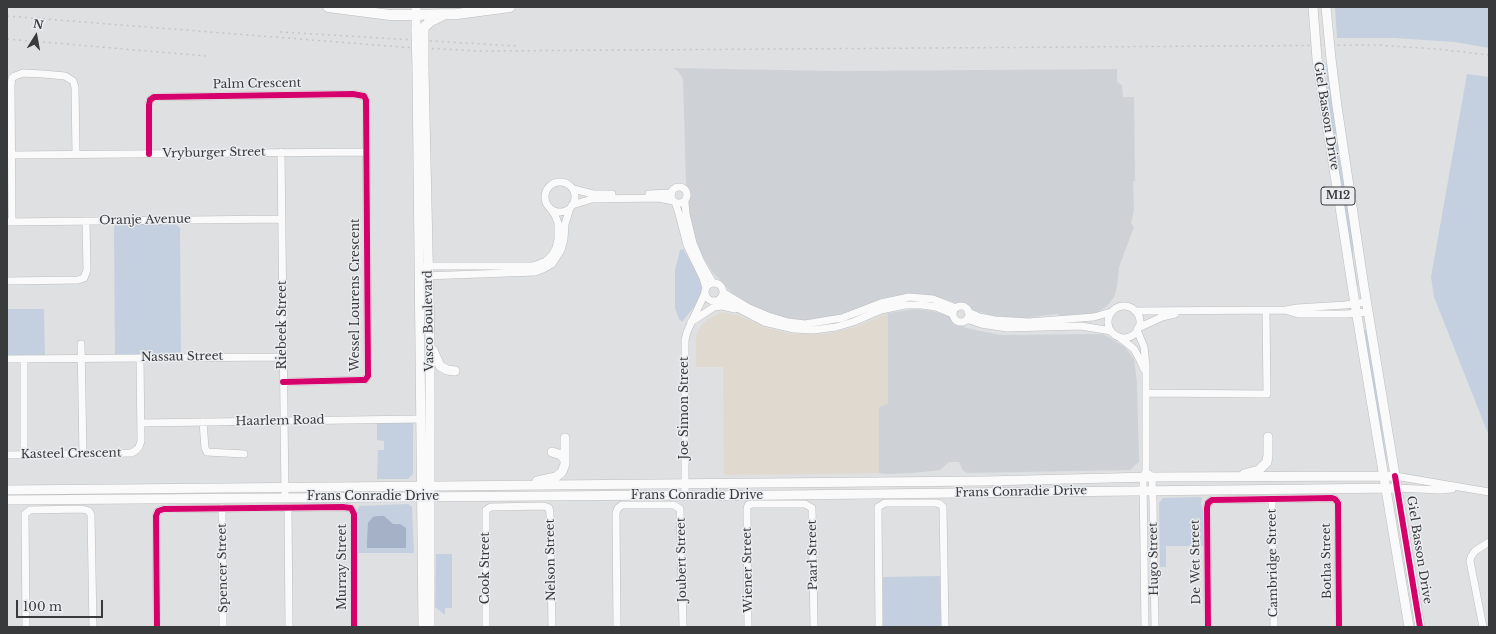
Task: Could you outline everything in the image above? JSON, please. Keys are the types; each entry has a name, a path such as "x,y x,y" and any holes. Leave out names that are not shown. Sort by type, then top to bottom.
{"highway":[{"path":"328,7 390,14 420,11 443,15 510,7"},
{"path":"422,30 431,21 443,15"}],"main road":[{"name":"Giel Basson Drive","path":"1313,7 1317,59 1354,304 1409,627"},
{"name":"Giel Basson Drive","path":"1326,7 1337,106 1366,302 1420,627"},
{"name":"Vasco Boulevard","path":"420,11 422,30 421,70 424,266 429,276 431,486 430,627"},
{"name":"Vasco Boulevard","path":"423,627 419,276 424,266"},
{"path":"430,341 439,365 446,370 455,371"},
{"path":"1229,477 1256,471 1264,466 1268,458 1268,437"},
{"path":"516,485 558,476 564,468 565,438"},
{"path":"552,452 561,455 565,460"},
{"name":"Frans Conradie Drive","path":"7,490 985,481 1147,475 1229,477 1396,476"},
{"name":"Frans Conradie Drive","path":"7,500 698,496 1397,488"}],"street":[{"path":"11,82 15,76 23,73 62,75 73,81 76,87 76,154"},
{"path":"7,74 11,82 12,155 10,222"},
{"name":"Palm Crescent","path":"149,154 149,105 150,100 154,96 359,95 365,98 367,103 367,152"},
{"name":"Riebeek Street","path":"281,152 285,498"},
{"name":"Vryburger Street","path":"12,155 367,152"},
{"name":"Wessel Lourens Crescent","path":"283,382 365,380 368,376 367,152"},
{"path":"424,266 532,266 540,264 552,255 556,248 558,239 558,223 555,215 546,202 545,195 550,186 554,183 563,182 568,184 573,189 593,194 672,193 677,188 685,189 688,196 685,202 686,214 693,243 701,262 713,282 721,285 719,298"},
{"path":"419,276 535,272 552,264 561,250 564,239 565,224 575,197 573,189"},
{"path":"672,193 671,197 679,214 687,245 703,278 708,298 719,298 788,322 805,324 842,318 881,303 909,298 934,299 955,311 958,321 961,322 967,316 995,320 1029,322 1094,317 1111,312 1121,306 1135,311 1266,311 1366,302"},
{"path":"550,208 558,212 566,211 571,207 592,199 659,198 680,204 685,202"},
{"name":"Oranje Avenue","path":"10,222 282,219"},
{"path":"7,281 78,280 84,278 86,270 86,221"},
{"path":"705,290 709,284 713,282"},
{"name":"Joe Simon Street","path":"685,496 684,348 687,332 705,290"},
{"path":"719,298 764,322 779,327 805,330 836,327 853,322 882,310 904,305 922,305 955,311"},
{"name":"Joe Simon Street","path":"691,322 703,309 719,298"},
{"path":"955,311 961,306 964,307 967,316 988,325 1007,328 1081,326 1111,331 1134,349 1145,373"},
{"path":"691,322 714,307 731,307 747,313"},
{"path":"1286,310 1298,314 1368,312"},
{"path":"1135,311 1139,320 1137,329 1144,347 1146,365 1147,490"},
{"path":"1146,393 1268,394 1266,311"},
{"path":"1111,312 1108,323 1111,331"},
{"path":"1118,336 1131,336 1137,329 1162,317 1187,312"},
{"path":"81,344 82,454"},
{"name":"Nassau Street","path":"7,359 283,357"},
{"name":"Kasteel Crescent","path":"7,454 133,452 140,444 140,358"},
{"path":"24,359 24,454"},
{"name":"Haarlem Road","path":"141,423 420,419"},
{"path":"203,422 205,448 208,452 244,454"},
{"path":"1396,476 1463,489 1489,492"},
{"path":"1397,488 1440,490 1463,489"},
{"name":"Hugo Street","path":"1147,490 1154,583 1155,627"},
{"name":"Hugo Street","path":"1145,627 1144,583 1147,490"},
{"name":"Botha Street","path":"1272,500 1332,498 1336,500 1338,504 1339,627"},
{"name":"De Wet Street","path":"1208,627 1206,506 1212,500 1272,500"},
{"name":"Cambridge Street","path":"1272,500 1274,627"},
{"path":"879,627 878,507 883,503 936,503 943,507 945,627"},
{"name":"Paarl Street","path":"747,513 748,507 752,504 805,504 812,508 814,627"},
{"name":"Joubert Street","path":"617,627 616,513 618,508 622,505 674,506 680,509 683,627"},
{"name":"Murray Street","path":"288,507 343,506 351,508 354,514 354,627"},
{"name":"Nelson Street","path":"487,509 491,507 506,506 544,506 549,508 552,627"},
{"path":"157,627 156,516 158,511 164,509 288,507 289,627"},
{"name":"Spencer Street","path":"222,508 224,627"},
{"path":"26,627 25,514 30,510 82,509 89,511 91,515 93,627"},
{"name":"Cook Street","path":"486,627 485,512 487,509"},
{"name":"Wiener Street","path":"747,513 748,627"},
{"path":"1483,627 1470,561 1475,551 1489,542"},
{"path":"1144,583 1154,583"}],"shaded area":[{"path":"1335,7 1489,7 1489,48 1455,42 1395,38 1337,38"},
{"path":"1326,60 1328,60 1340,162 1353,238 1353,258 1358,286 1356,286 1328,107"},
{"path":"673,68 838,71 1117,69 1117,82 1122,85 1123,97 1134,97 1135,181 1133,181 1134,210 1131,223 1134,227 1119,267 1117,287 1114,297 1107,306 1095,314 1061,316 1057,314 1018,319 990,315 945,299 920,295 816,320 801,320 782,317 751,306 734,295 713,273 695,240 690,217 686,184 683,79 678,71"},
{"path":"1467,74 1489,77 1489,436 1434,297 1431,277"},
{"path":"174,223 180,228 181,355 115,356 114,224"},
{"path":"683,249 699,276 702,288 698,302 682,322 679,319 675,308 675,270 680,250"},
{"path":"7,309 44,309 45,357 7,357"},
{"path":"915,309 947,315 966,328 1000,335 1103,334 1125,347 1134,359 1137,383 1139,462 1130,470 968,473 963,471 959,462 949,462 940,470 914,473 879,473 879,406 888,404 888,313"},
{"path":"722,312 738,315 767,328 791,334 826,334 856,327 888,313 888,404 879,407 879,473 724,475 723,367 696,367 696,335 701,326"},
{"path":"1368,329 1387,462 1385,463 1364,330"},
{"path":"377,421 413,421 413,474 408,479 377,479 378,450 384,450 384,441 377,440"},
{"path":"1163,498 1202,498 1201,503 1204,513 1204,546 1166,546 1166,567 1160,567 1159,503"},
{"path":"408,504 412,507 414,553 357,553 356,513 359,506"},
{"path":"384,516 393,524 400,524 406,528 406,548 367,548 368,523 373,517"},
{"path":"436,554 452,554 452,608 445,608 445,615 435,607"},
{"path":"940,576 941,627 883,627 883,577"}],"railway":[{"path":"7,16 401,47 480,51 1376,45 1437,49 1489,55"},
{"path":"280,32 516,46"},
{"path":"7,39 206,56"}],"cycle path":[{"path":"149,154 149,105 150,100 154,97 353,94 364,96 366,100 368,376 365,380 283,382"},
{"path":"1395,476 1420,627"},
{"path":"1208,627 1208,503 1212,500 1332,498 1338,503 1339,627"},
{"path":"157,627 156,516 158,511 164,509 343,507 351,508 354,514 354,627"}]}
